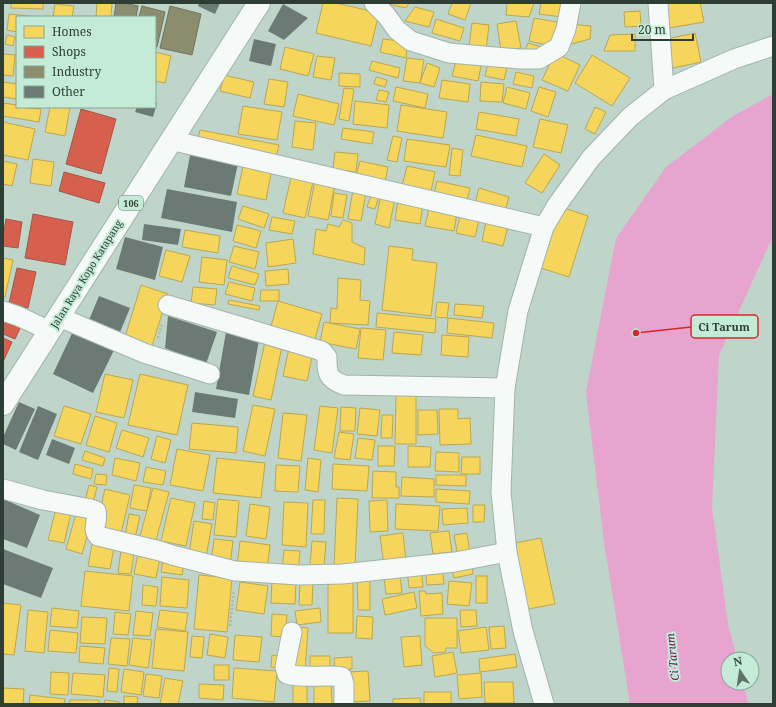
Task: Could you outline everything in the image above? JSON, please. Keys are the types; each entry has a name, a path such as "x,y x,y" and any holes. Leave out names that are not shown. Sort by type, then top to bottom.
{"main road":[{"name":"Jalan Raya Kopo Katapang","path":"3,404 170,140 259,3"}],"street":[{"path":"374,3 386,15 396,30 411,41 449,53 519,59 539,59 559,47 566,29 571,3"},
{"path":"658,3 664,90"},
{"path":"544,704 523,631 507,552 501,492 505,388 518,311 544,228 557,205 591,158 630,117 664,90 734,58 773,46"},
{"path":"170,140 544,228"},
{"path":"168,305 322,351 327,357 329,375 334,381 344,385 505,388"},
{"path":"3,311 54,324 210,374"},
{"path":"3,489 43,500 96,511 98,516 94,528 95,533 98,536 160,551 235,572 299,575 342,574 455,562 507,552"},
{"path":"292,632 285,667 287,674 294,676 342,677 344,684 344,704"}],"path":[{"path":"155,356 159,334 168,305"},
{"path":"230,626 235,572"}],"water":[{"path":"773,94 773,236 719,355 712,507 728,624 735,651 720,651 720,691 745,691 748,704 630,704 604,542 586,392 616,238 666,167 733,116"}],"building: Homes":[{"path":"11,3 43,3 43,9 11,8"},
{"path":"97,3 112,3 111,16 96,16"},
{"path":"323,3 336,3 379,13 371,46 316,33"},
{"path":"384,3 409,3 406,8"},
{"path":"452,3 471,3 465,20 448,14"},
{"path":"507,3 534,3 529,17 506,15"},
{"path":"541,3 564,3 562,17 539,14"},
{"path":"664,3 700,3 704,22 669,28"},
{"path":"55,4 74,6 72,16 53,16"},
{"path":"415,7 434,12 429,27 405,21"},
{"path":"640,11 641,26 625,27 624,12"},
{"path":"9,14 28,16 16,16 16,32 7,30"},
{"path":"534,18 562,23 557,47 529,41"},
{"path":"436,19 464,28 460,41 432,33"},
{"path":"516,21 521,48 501,51 497,24"},
{"path":"472,23 489,25 486,50 469,47"},
{"path":"569,24 591,26 590,39 567,45"},
{"path":"695,33 701,62 668,69 662,40"},
{"path":"635,34 635,51 604,51 610,35"},
{"path":"7,35 15,37 13,46 5,44"},
{"path":"383,39 407,42 406,58 380,52"},
{"path":"528,43 545,48 543,56 525,51"},
{"path":"285,47 314,54 308,76 280,69"},
{"path":"156,52 171,56 165,83 156,81"},
{"path":"555,53 580,65 568,91 542,80"},
{"path":"3,54 15,55 13,76 3,75"},
{"path":"592,55 630,78 612,106 575,83"},
{"path":"317,56 335,58 331,80 313,77"},
{"path":"407,58 424,60 420,83 403,81"},
{"path":"372,61 400,68 398,78 369,70"},
{"path":"456,61 481,66 478,81 452,76"},
{"path":"427,63 440,68 434,87 420,83"},
{"path":"488,63 507,68 504,80 485,76"},
{"path":"516,72 534,76 532,88 513,84"},
{"path":"339,73 360,74 360,87 339,86"},
{"path":"224,75 254,82 250,98 220,91"},
{"path":"376,77 387,80 385,87 374,84"},
{"path":"269,79 288,82 284,107 264,104"},
{"path":"442,80 470,84 468,102 439,98"},
{"path":"3,82 16,84 16,99 3,97"},
{"path":"481,82 504,84 502,102 480,101"},
{"path":"396,87 428,94 425,108 393,101"},
{"path":"507,87 530,93 526,109 503,103"},
{"path":"539,87 556,92 548,117 531,111"},
{"path":"344,88 354,89 349,121 339,119"},
{"path":"379,90 389,92 386,102 376,100"},
{"path":"298,94 339,104 334,125 293,116"},
{"path":"355,101 389,105 387,128 353,124"},
{"path":"4,103 16,105 16,108 41,109 39,122 3,116"},
{"path":"401,105 447,112 443,138 397,131"},
{"path":"243,106 282,112 277,140 238,134"},
{"path":"595,107 606,112 595,134 585,129"},
{"path":"50,108 70,108 65,136 45,132"},
{"path":"479,112 519,119 516,136 476,129"},
{"path":"540,119 568,125 561,153 533,147"},
{"path":"295,121 316,123 313,150 292,147"},
{"path":"3,122 35,129 28,160 3,155"},
{"path":"343,128 374,132 372,144 341,139"},
{"path":"200,130 279,145 276,158 197,143"},
{"path":"476,135 527,146 522,167 471,156"},
{"path":"393,136 402,138 397,162 387,160"},
{"path":"407,139 450,145 446,167 404,161"},
{"path":"452,148 463,150 460,176 449,175"},
{"path":"335,152 358,154 356,172 333,169"},
{"path":"544,154 560,165 542,193 525,183"},
{"path":"33,159 54,162 51,186 30,183"},
{"path":"3,161 17,164 12,186 3,184"},
{"path":"360,161 388,167 384,186 355,180"},
{"path":"244,162 272,168 266,200 237,194"},
{"path":"407,166 435,172 430,196 401,190"},
{"path":"291,177 313,182 305,218 283,213"},
{"path":"315,181 335,184 328,220 308,216"},
{"path":"437,181 470,188 466,205 433,198"},
{"path":"479,188 509,197 505,211 475,203"},
{"path":"353,190 366,192 361,221 348,219"},
{"path":"334,193 347,195 343,218 331,216"},
{"path":"371,195 379,197 375,209 367,207"},
{"path":"381,195 395,198 389,228 375,224"},
{"path":"398,200 423,204 420,224 395,220"},
{"path":"243,206 269,214 264,228 238,219"},
{"path":"561,207 588,216 569,277 541,268"},
{"path":"429,208 457,213 454,231 425,226"},
{"path":"461,212 480,216 475,237 456,233"},
{"path":"272,217 295,221 292,234 269,230"},
{"path":"487,217 509,222 503,246 482,241"},
{"path":"343,220 352,223 352,242 365,248 364,265 313,254 316,229 326,231 328,224 339,227"},
{"path":"237,225 261,231 256,248 233,241"},
{"path":"185,230 220,236 218,253 182,247"},
{"path":"293,239 296,263 268,267 266,243"},
{"path":"234,246 259,252 255,269 229,262"},
{"path":"389,246 413,249 412,260 437,263 431,316 382,310"},
{"path":"166,250 190,256 182,282 159,276"},
{"path":"202,257 227,260 224,285 199,282"},
{"path":"3,258 13,260 5,297 3,296"},
{"path":"232,266 259,274 255,285 228,278"},
{"path":"288,269 289,284 266,286 265,271"},
{"path":"338,278 361,280 360,300 370,301 368,325 330,323 331,308 337,309"},
{"path":"229,282 255,288 252,301 225,294"},
{"path":"141,285 168,294 152,346 125,337"},
{"path":"193,287 217,289 215,305 191,303"},
{"path":"261,290 279,290 279,301 260,301"},
{"path":"229,300 260,306 259,310 228,304"},
{"path":"278,301 322,314 314,342 270,330"},
{"path":"437,302 449,303 447,318 435,317"},
{"path":"455,304 484,306 482,318 454,315"},
{"path":"377,313 436,319 435,333 376,327"},
{"path":"448,318 494,323 492,338 447,333"},
{"path":"324,322 360,329 356,349 320,342"},
{"path":"361,328 386,330 383,360 358,358"},
{"path":"394,332 423,335 421,355 392,353"},
{"path":"442,335 469,337 468,357 441,355"},
{"path":"265,342 282,346 271,400 253,396"},
{"path":"289,348 313,352 307,381 283,376"},
{"path":"105,374 133,380 124,418 96,412"},
{"path":"140,374 188,385 177,435 128,425"},
{"path":"396,394 416,394 416,444 395,444"},
{"path":"253,405 275,409 265,456 243,451"},
{"path":"64,406 91,414 81,444 54,436"},
{"path":"320,406 338,408 332,453 314,450"},
{"path":"341,407 356,408 355,431 340,431"},
{"path":"360,408 380,410 377,436 357,434"},
{"path":"439,409 458,409 458,419 470,418 471,444 440,445"},
{"path":"418,410 437,410 438,434 418,435"},
{"path":"283,413 307,415 301,461 278,458"},
{"path":"382,415 393,415 392,438 381,438"},
{"path":"95,416 117,423 109,452 86,445"},
{"path":"192,423 238,427 236,453 189,449"},
{"path":"122,430 149,438 143,457 116,448"},
{"path":"339,432 354,434 350,460 334,458"},
{"path":"157,436 171,440 165,463 151,459"},
{"path":"358,438 375,440 372,460 355,458"},
{"path":"378,446 395,446 394,466 378,466"},
{"path":"408,446 431,447 430,467 408,467"},
{"path":"177,449 210,455 203,491 170,485"},
{"path":"85,451 105,458 103,466 82,460"},
{"path":"436,452 459,453 459,472 435,471"},
{"path":"462,457 480,457 480,474 461,474"},
{"path":"115,458 140,463 136,481 112,475"},
{"path":"217,458 265,463 261,498 213,493"},
{"path":"308,458 321,460 318,492 305,490"},
{"path":"75,464 93,469 91,479 73,474"},
{"path":"333,464 369,466 367,491 332,489"},
{"path":"276,465 300,466 298,492 275,491"},
{"path":"146,467 166,471 163,485 143,482"},
{"path":"373,471 396,472 396,487 399,487 399,498 372,498"},
{"path":"96,474 107,475 106,485 94,484"},
{"path":"436,475 466,475 466,486 436,485"},
{"path":"402,477 434,479 434,497 401,496"},
{"path":"89,485 97,487 93,503 85,501"},
{"path":"134,485 151,488 147,511 130,508"},
{"path":"153,488 169,492 155,544 139,540"},
{"path":"105,489 130,495 120,538 95,533"},
{"path":"436,489 470,491 469,504 436,502"},
{"path":"171,498 195,503 186,546 161,541"},
{"path":"337,498 358,499 355,567 334,567"},
{"path":"218,499 239,501 236,537 214,535"},
{"path":"313,500 325,500 324,534 311,534"},
{"path":"387,500 388,531 370,532 369,501"},
{"path":"204,501 215,503 213,520 202,519"},
{"path":"284,502 308,503 306,547 282,545"},
{"path":"250,504 270,507 266,539 246,536"},
{"path":"396,504 440,506 438,531 395,529"},
{"path":"473,505 485,505 484,522 473,522"},
{"path":"467,508 468,523 443,525 442,509"},
{"path":"56,509 71,513 64,543 48,540"},
{"path":"76,514 92,518 82,554 66,549"},
{"path":"129,514 140,516 135,538 125,536"},
{"path":"194,521 212,524 206,557 189,554"},
{"path":"449,531 452,552 433,554 430,533"},
{"path":"403,533 406,562 384,565 380,536"},
{"path":"467,533 470,555 458,557 454,535"},
{"path":"541,538 555,604 523,610 510,544"},
{"path":"93,539 115,542 110,569 88,566"},
{"path":"214,539 233,541 230,565 211,563"},
{"path":"240,541 270,545 267,570 237,566"},
{"path":"312,541 326,542 324,566 310,565"},
{"path":"139,549 161,553 156,578 134,574"},
{"path":"121,550 134,552 131,574 118,573"},
{"path":"284,550 300,551 298,571 282,570"},
{"path":"163,559 184,562 182,575 161,572"},
{"path":"471,561 473,574 454,578 451,565"},
{"path":"442,565 444,584 427,585 425,567"},
{"path":"421,567 423,587 409,588 407,568"},
{"path":"399,569 402,593 386,594 383,570"},
{"path":"85,571 133,576 129,611 81,606"},
{"path":"199,575 232,578 227,632 194,629"},
{"path":"357,575 370,575 370,610 358,610"},
{"path":"476,576 487,576 487,603 476,603"},
{"path":"162,577 189,580 187,608 160,606"},
{"path":"272,579 296,580 295,604 271,603"},
{"path":"300,579 313,579 312,605 299,605"},
{"path":"328,581 353,581 353,633 328,633"},
{"path":"449,581 472,583 469,606 447,604"},
{"path":"240,582 268,586 264,614 236,610"},
{"path":"143,585 158,587 156,606 142,605"},
{"path":"419,591 425,591 426,594 442,593 443,614 421,616"},
{"path":"414,592 417,608 385,615 382,599"},
{"path":"3,603 21,605 14,655 3,654"},
{"path":"52,608 79,611 77,628 50,626"},
{"path":"320,608 321,622 297,625 295,611"},
{"path":"28,610 48,612 44,653 25,651"},
{"path":"160,610 188,613 185,631 157,627"},
{"path":"460,610 476,610 477,626 461,627"},
{"path":"136,611 153,613 150,636 133,635"},
{"path":"115,612 131,614 128,635 113,634"},
{"path":"272,614 287,615 285,637 271,636"},
{"path":"357,616 373,617 372,639 356,638"},
{"path":"82,617 107,618 105,644 80,643"},
{"path":"425,618 457,618 457,648 446,648 445,652 434,653 425,646"},
{"path":"504,626 506,648 491,649 489,627"},
{"path":"293,627 308,628 305,672 290,671"},
{"path":"486,627 489,650 461,653 458,631"},
{"path":"156,629 188,632 184,671 152,668"},
{"path":"50,630 78,633 76,653 48,651"},
{"path":"210,634 228,637 225,658 207,655"},
{"path":"235,635 262,637 259,662 233,660"},
{"path":"192,636 204,637 202,658 190,657"},
{"path":"420,636 422,665 404,667 401,637"},
{"path":"111,638 130,639 127,666 108,664"},
{"path":"133,638 152,640 148,668 129,665"},
{"path":"80,646 105,648 103,664 79,662"},
{"path":"453,652 457,673 435,677 432,656"},
{"path":"515,654 517,667 480,672 479,659"},
{"path":"272,655 284,657 282,669 271,667"},
{"path":"310,656 330,656 330,672 310,672"},
{"path":"352,657 352,669 335,670 334,658"},
{"path":"214,665 229,665 229,680 214,680"},
{"path":"109,668 119,669 117,692 107,691"},
{"path":"234,668 277,671 274,702 232,698"},
{"path":"124,669 144,672 141,695 121,692"},
{"path":"368,671 370,701 350,702 348,672"},
{"path":"51,672 69,673 68,695 50,694"},
{"path":"73,673 105,675 103,697 71,694"},
{"path":"481,673 482,697 459,699 457,675"},
{"path":"146,674 162,676 159,698 143,696"},
{"path":"165,678 183,681 178,704 160,704"},
{"path":"293,680 307,680 307,704 293,704"},
{"path":"314,681 331,681 332,704 314,704"},
{"path":"484,682 513,682 514,703 485,703"},
{"path":"199,684 224,685 223,700 199,698"},
{"path":"3,688 24,689 23,704 3,704"},
{"path":"424,692 451,692 451,704 424,704"},
{"path":"30,695 65,699 64,704 29,704"},
{"path":"124,696 138,697 137,704 124,704"},
{"path":"420,698 421,704 393,704 393,699"},
{"path":"70,700 99,700 99,704 69,704"},
{"path":"105,700 119,702 119,704 104,704"}],"building: Shops":[{"path":"81,109 116,119 101,174 66,164"},
{"path":"64,172 105,183 99,203 59,191"},
{"path":"33,214 73,222 65,265 25,258"},
{"path":"6,219 22,222 18,248 3,246"},
{"path":"17,268 36,272 28,308 9,303"},
{"path":"3,316 22,324 15,339 3,334"},
{"path":"3,338 12,342 3,362"}],"building: Industry":[{"path":"116,3 138,6 136,16 114,16"},
{"path":"142,6 165,12 157,47 156,16 139,16"},
{"path":"170,6 201,14 192,55 160,48"}],"building: Other":[{"path":"199,3 220,3 215,14 198,6"},
{"path":"283,4 308,18 284,40 268,31"},
{"path":"254,39 276,44 271,66 249,61"},
{"path":"137,108 156,108 153,117 135,112"},
{"path":"191,150 239,159 231,196 184,187"},
{"path":"167,189 237,202 232,232 161,218"},
{"path":"144,224 181,229 178,245 142,240"},
{"path":"125,237 163,247 155,280 116,269"},
{"path":"99,296 130,308 118,337 87,325"},
{"path":"168,316 217,332 206,364 165,348"},
{"path":"75,327 116,346 93,393 53,374"},
{"path":"226,332 259,340 249,395 216,389"},
{"path":"195,392 238,399 235,418 192,412"},
{"path":"19,402 35,409 16,450 3,444 3,437"},
{"path":"38,406 57,414 38,460 19,452"},
{"path":"52,439 75,448 69,464 46,455"},
{"path":"3,499 40,515 27,548 3,539"},
{"path":"3,549 53,568 41,598 3,584"}],"place":[{"name":"Ci Tarum","path":"636,333"}]}
